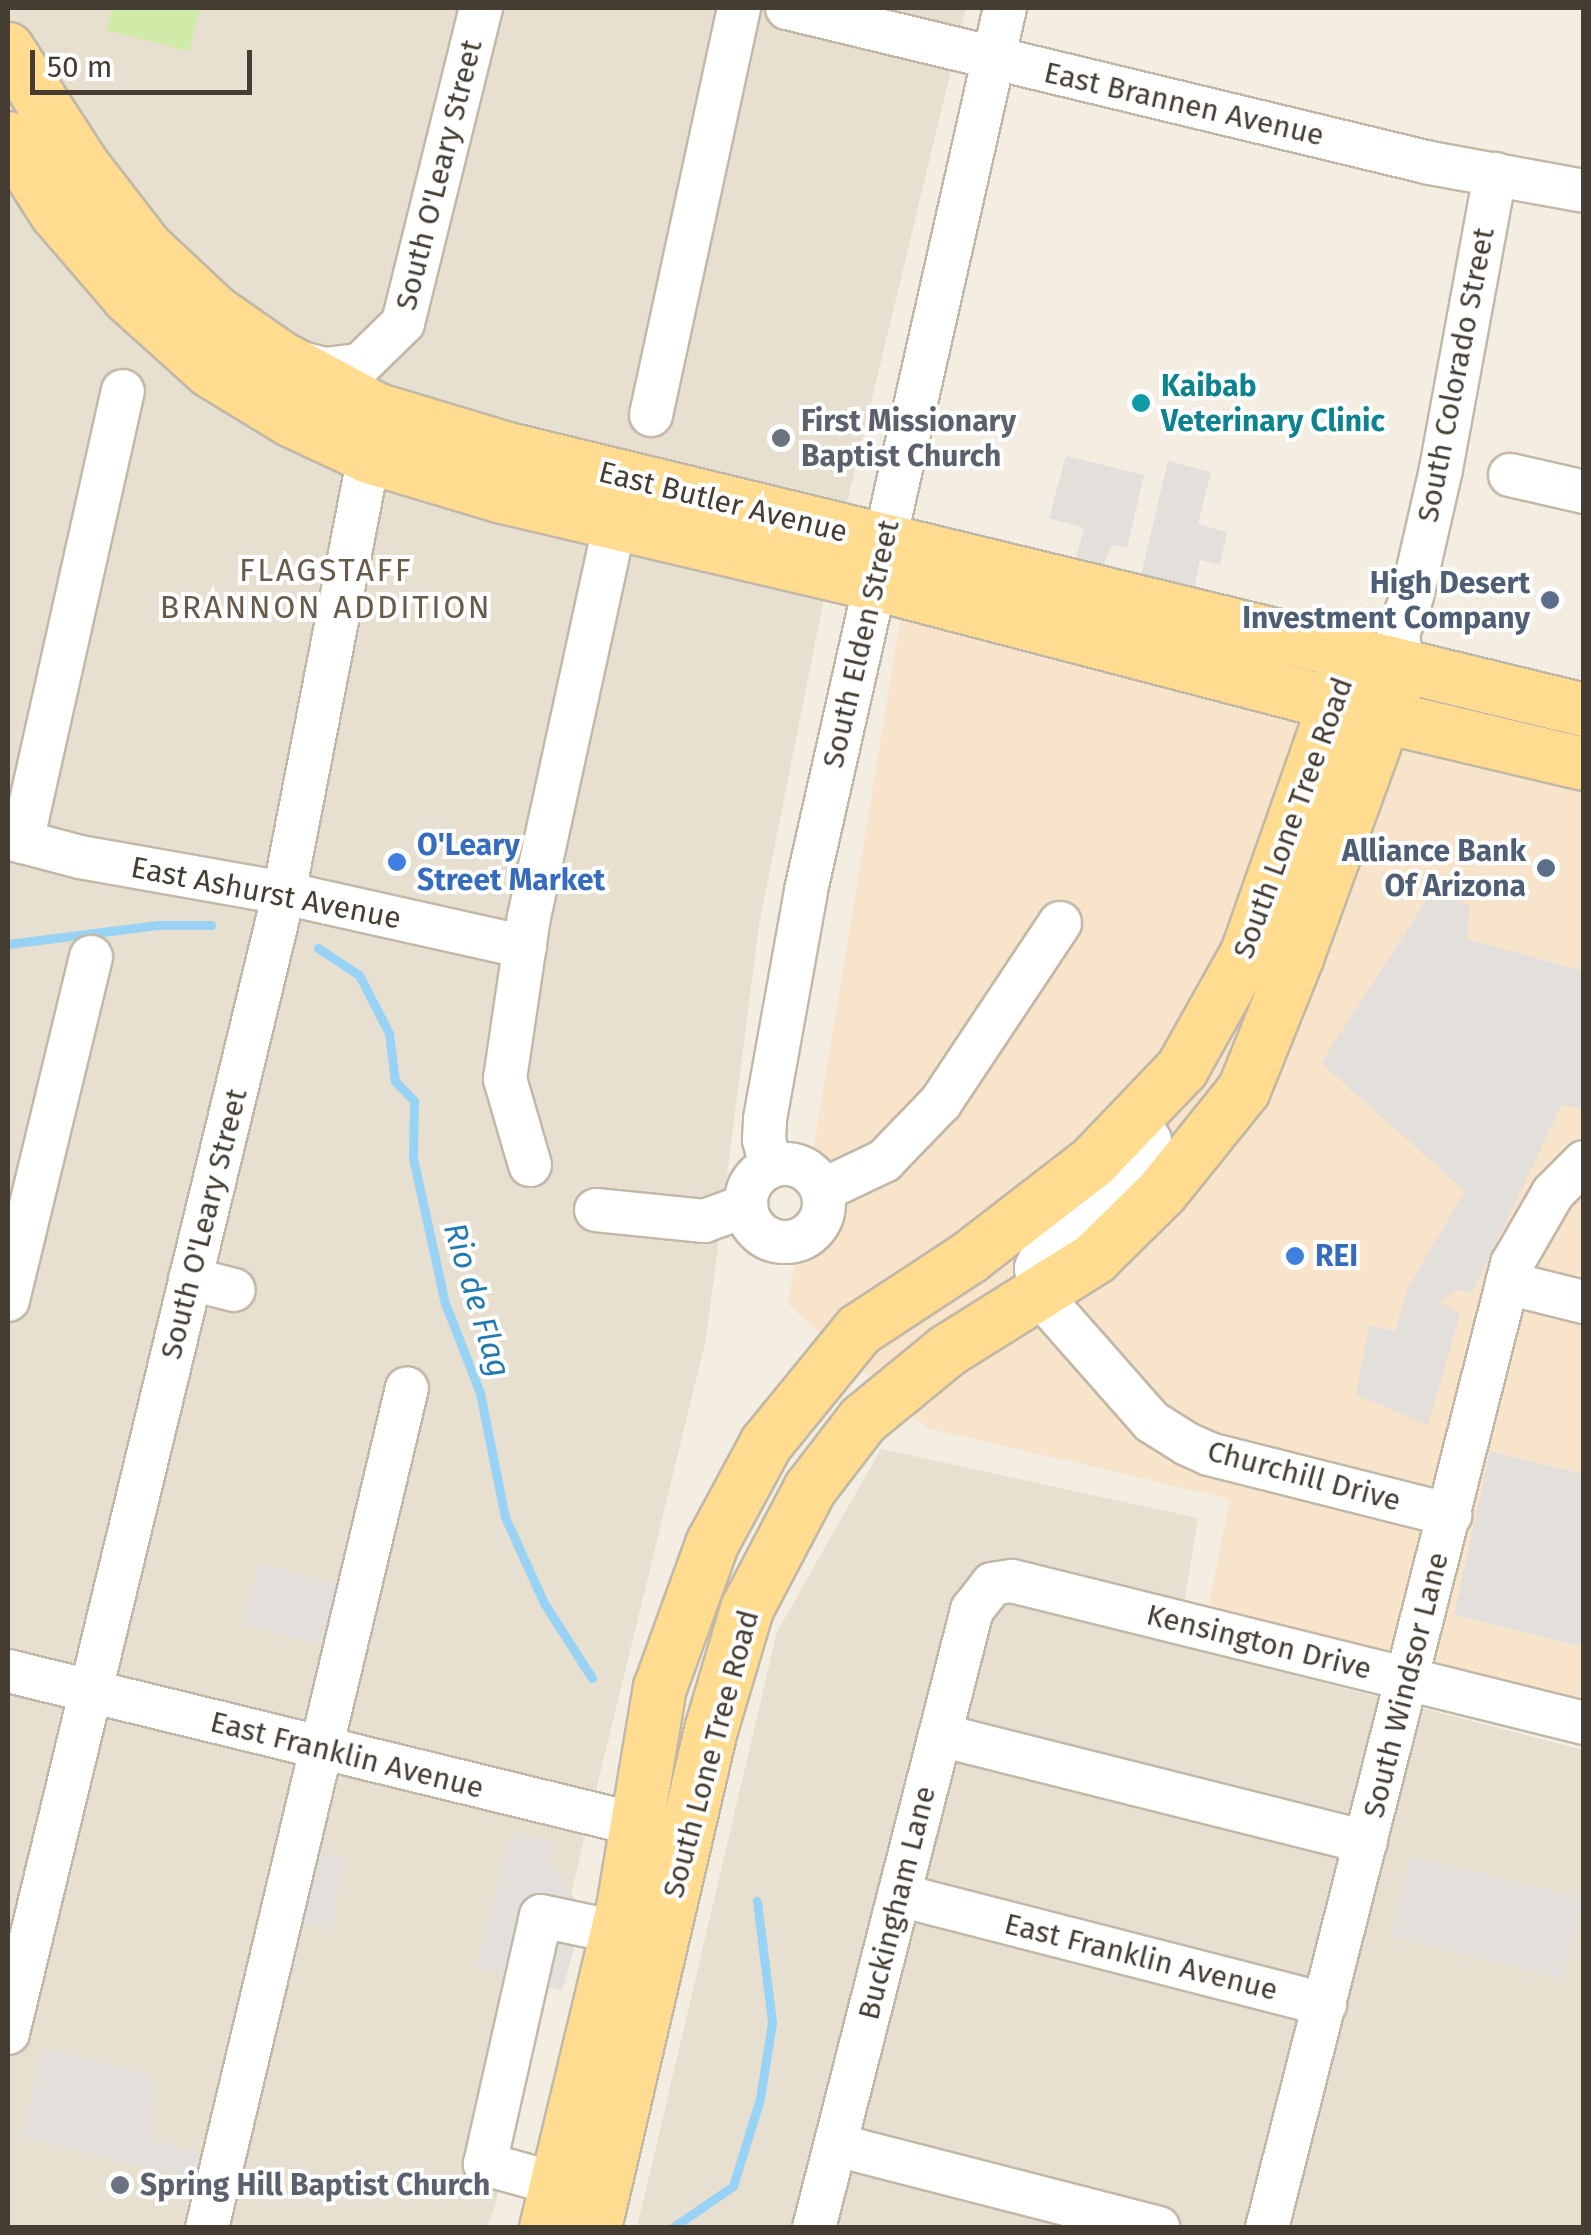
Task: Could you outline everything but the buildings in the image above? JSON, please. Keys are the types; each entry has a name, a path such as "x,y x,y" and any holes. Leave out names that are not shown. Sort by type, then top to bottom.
{"main road":[{"name":"East Butler Avenue","path":"8,49 82,164 146,248 214,311 280,357 373,434 499,496 615,523 879,563 1352,656 1401,650 1584,710"},
{"name":"East Butler Avenue","path":"8,138 56,213 129,298 210,371 292,422 508,450 1334,704 1584,764"},
{"name":"South Lone Tree Road","path":"595,2228 686,1836 747,1608 810,1488 863,1420 946,1351 1040,1296 1095,1258 1162,1192 1244,1090 1385,717 1401,650"},
{"name":"South Lone Tree Road","path":"552,2206 616,1932 660,1688 712,1544 766,1444 859,1330 970,1257 1093,1162 1182,1069 1247,953 1352,656"}],"street":[{"name":"South O'Leary Street","path":"280,357 326,369 360,366 402,323 481,8"},
{"path":"651,415 739,8"},
{"name":"East Brannen Avenue","path":"786,8 1430,163 1584,191"},
{"name":"South Elden Street","path":"771,1166 764,1140 778,1032 1005,8"},
{"name":"South Colorado Street","path":"1401,650 1441,469 1495,174"},
{"path":"15,840 123,391"},
{"name":"South O'Leary Street","path":"8,2033 284,894 373,434"},
{"path":"1510,474 1584,492"},
{"path":"530,1165 505,1079 526,947 615,523"},
{"name":"East Ashurst Avenue","path":"15,840 80,857 284,894 526,947"},
{"path":"823,1190 884,1161 941,1102 1060,923"},
{"path":"8,1300 91,957"},
{"path":"1040,1296 1036,1268 1049,1239 1154,1135 1182,1069"},
{"name":"South Windsor Lane","path":"1267,2228 1512,1264 1553,1193 1584,1162"},
{"path":"796,1165 817,1178 823,1190 823,1216 806,1236 794,1241 768,1238 749,1219 746,1206 752,1182 771,1166 796,1165"},
{"path":"596,1210 704,1221 746,1206"},
{"path":"190,1279 234,1290"},
{"path":"1508,1284 1584,1302"},
{"name":"Churchill Drive","path":"1040,1296 1152,1422 1187,1444 1209,1454 1450,1515"},
{"path":"208,2228 407,1388"},
{"name":"Kensington Drive","path":"992,1584 1012,1581 1584,1723"},
{"name":"Buckingham Lane","path":"814,2228 972,1610 992,1584"},
{"name":"East Franklin Avenue","path":"8,1671 686,1836"},
{"path":"940,1735 1366,1842"},
{"name":"East Franklin Avenue","path":"899,1895 1325,2004"},
{"path":"552,2206 485,2164 541,1916 616,1932"},
{"path":"836,2145 1158,2228"}],"shaded area":[{"path":"8,8 966,8 824,598 759,925 706,1339 494,2209 486,2228 8,2228"},
{"path":"1066,456 1144,475 1127,548 1112,545 1101,569 1075,563 1084,528 1049,518"},
{"path":"1168,461 1211,472 1198,524 1227,532 1220,565 1200,560 1193,592 1140,579"},
{"path":"901,616 1583,784 1583,1711 1206,1620 1230,1499 927,1428 788,1304"},
{"path":"1433,890 1470,906 1467,939 1583,971 1584,1109 1562,1105 1472,1293 1457,1290 1440,1302 1460,1314 1428,1425 1356,1395 1369,1325 1395,1331 1408,1287 1465,1191 1321,1063"},
{"path":"881,1449 1198,1518 1177,1645 1583,1750 1583,2227 637,2228 777,1632"},
{"path":"1490,1451 1583,1474 1583,1647 1454,1615"},
{"path":"259,1564 350,1587 335,1648 244,1625"},
{"path":"512,1831 553,1842 549,1861 584,1913 562,1991 476,1968"},
{"path":"305,1851 345,1859 332,1929 291,1921"},
{"path":"1411,1856 1583,1899 1563,1979 1391,1937"},
{"path":"43,2047 153,2076 151,2139 211,2157 205,2183 23,2136"}],"green space":[{"path":"112,8 200,8 189,51 106,30"}],"waterway":[{"name":"Rio de Flag","path":"8,944 158,925 211,925"},
{"name":"Rio de Flag","path":"318,948 359,975 389,1033 395,1081 414,1101 413,1158 445,1303 480,1393 505,1517 544,1603 592,1678"},
{"name":"Rio de Flag","path":"672,2228 733,2186 760,2099 772,2022 757,1901"}],"place":[{"name":"Kaibab Veterinary Clinic","path":"1141,403"},
{"name":"First Missionary Baptist Church","path":"781,438"},
{"name":"High Desert Investment Company","path":"1550,600"},
{"name":"O'Leary Street Market","path":"397,862"},
{"name":"Alliance Bank Of Arizona","path":"1546,868"},
{"name":"REI","path":"1295,1256"},
{"name":"Spring Hill Baptist Church","path":"120,2185"}],"district":[{"name":"FLAGSTAFF BRANNON ADDITION","path":"326,590"}]}
